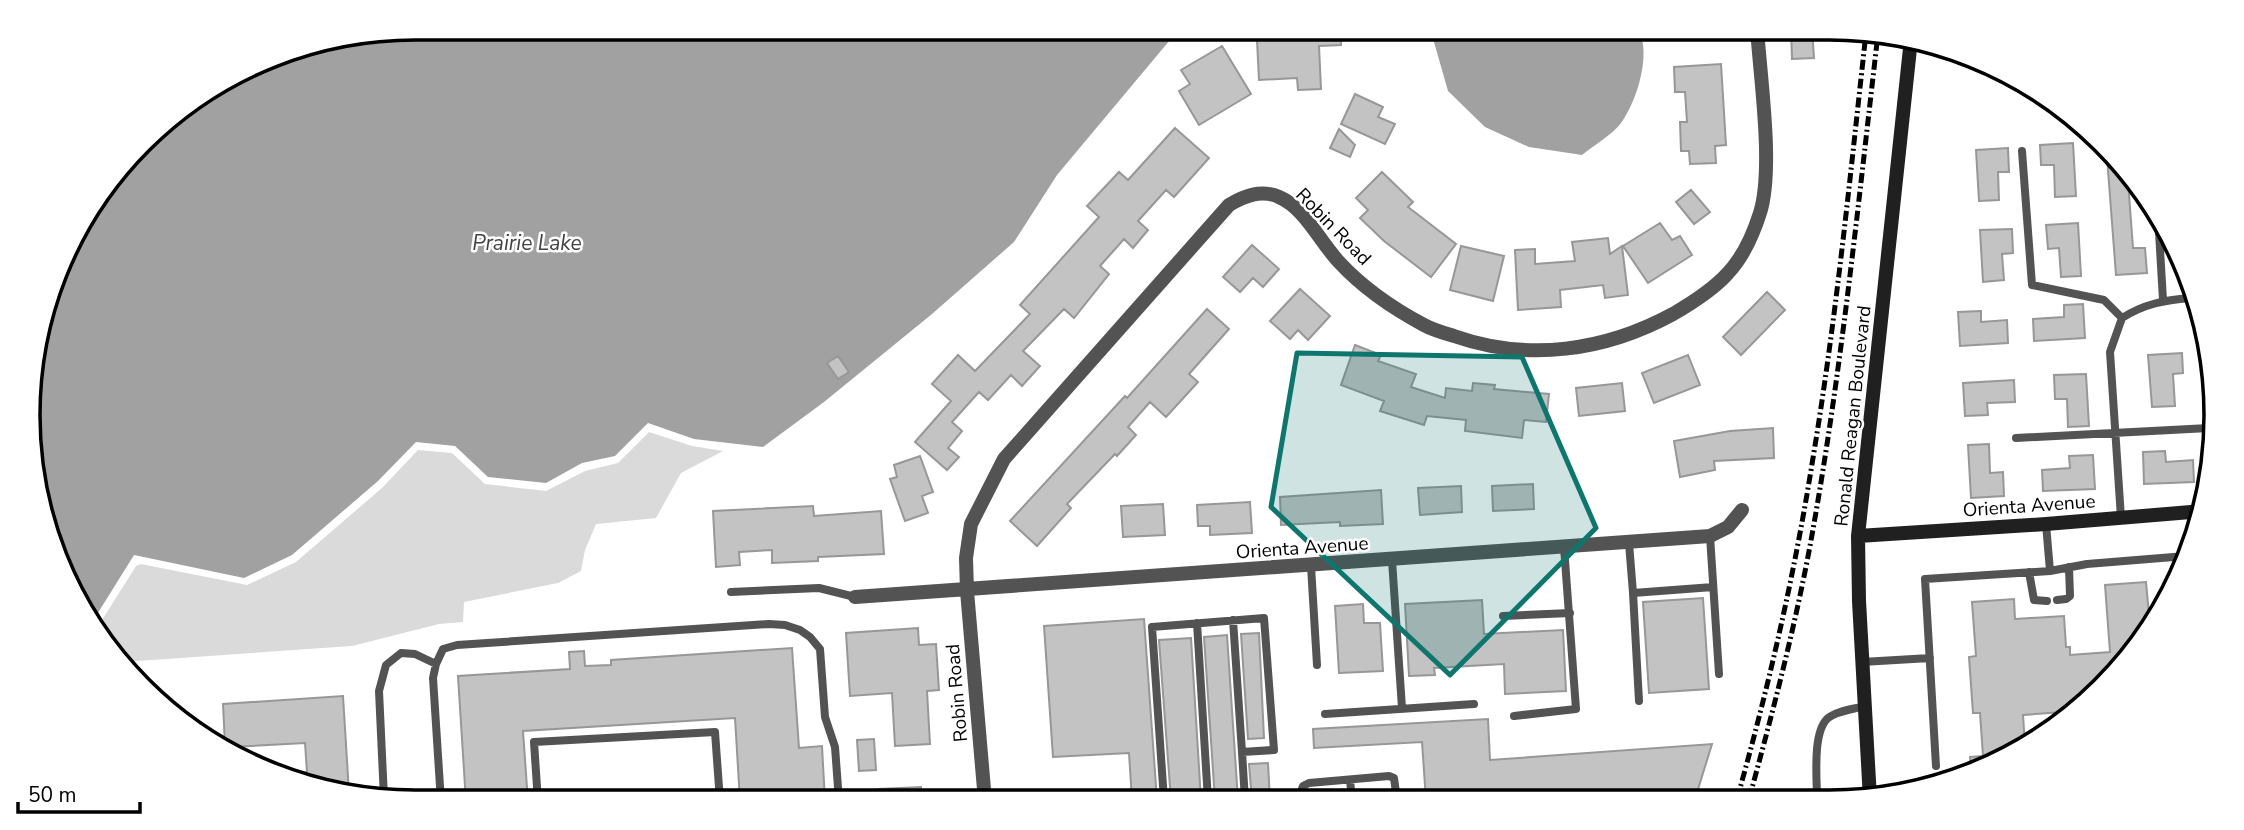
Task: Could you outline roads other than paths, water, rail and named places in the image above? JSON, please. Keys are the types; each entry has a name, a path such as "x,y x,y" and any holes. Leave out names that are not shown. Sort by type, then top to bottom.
{"street":[{"name":"Robin Road","path":"984,790 967,591 966,558 971,524 1004,459 1229,205 1246,195 1261,193 1279,197 1297,210 1339,263 1382,300 1427,326 1479,345 1537,352 1587,347 1646,328 1694,302 1728,274 1748,245 1761,210 1765,178 1758,40"},
{"name":"Ronald Reagan Boulevard","path":"1869,788 1858,536 1910,49"},
{"path":"1710,536 1728,527 1742,510"},
{"name":"Orienta Avenue","path":"1858,536 2191,512"},
{"name":"Orienta Avenue","path":"855,597 1710,536"}],"lane":[{"path":"2022,150 2032,285 2104,300 2122,318"},
{"path":"2159,238 2163,300"},
{"path":"2121,519 2110,352 2122,318 2138,308 2163,300 2185,298"},
{"path":"2016,438 2203,428"},
{"path":"2046,524 2050,571"},
{"path":"1710,536 1719,674"},
{"path":"1629,542 1639,701"},
{"path":"1514,716 1576,709 1564,547"},
{"path":"1936,766 1925,579 2050,571 2175,557"},
{"path":"1392,560 1402,708"},
{"path":"1311,566 1317,665"},
{"path":"2057,600 2070,596 2069,567"},
{"path":"2029,572 2034,600 2047,601"},
{"path":"1633,593 1713,587"},
{"path":"731,592 819,588 855,597"},
{"path":"1503,616 1570,613"},
{"path":"1163,790 1152,627 1264,618 1274,750 1242,752"},
{"path":"1233,620 1244,790"},
{"path":"1196,623 1207,790"},
{"path":"440,790 433,678 443,649 457,645 746,624 785,625 800,630 820,649 825,717 835,747 838,790"},
{"path":"384,788 379,691 386,666 401,653 415,654 436,664"},
{"path":"1862,662 1930,658"},
{"path":"1325,713 1474,704"},
{"path":"1817,790 1820,729 1829,717 1864,706"},
{"path":"537,790 534,742 715,732 719,790"},
{"path":"1302,790 1309,783 1389,776 1394,778 1396,790"},
{"path":"1350,780 1351,790"}],"water":[{"name":"Prairie Lake","path":"1170,40 1057,175 1014,242 932,314 824,402 763,447 694,439 648,423 615,456 582,463 546,483 488,477 455,446 416,442 378,481 292,555 244,578 134,555 97,614 69,558 47,488 40,415 47,342 60,295 79,249 118,187 168,133 207,103 249,79 318,53 390,41"},
{"path":"1433,40 1642,40 1641,77 1627,114 1608,136 1582,155 1529,147 1485,127 1448,91"}],"railway":[{"path":"1739,790 1779,633 1805,506 1835,303 1865,42"},
{"path":"1751,790 1797,610 1821,482 1848,290 1877,43"}]}
